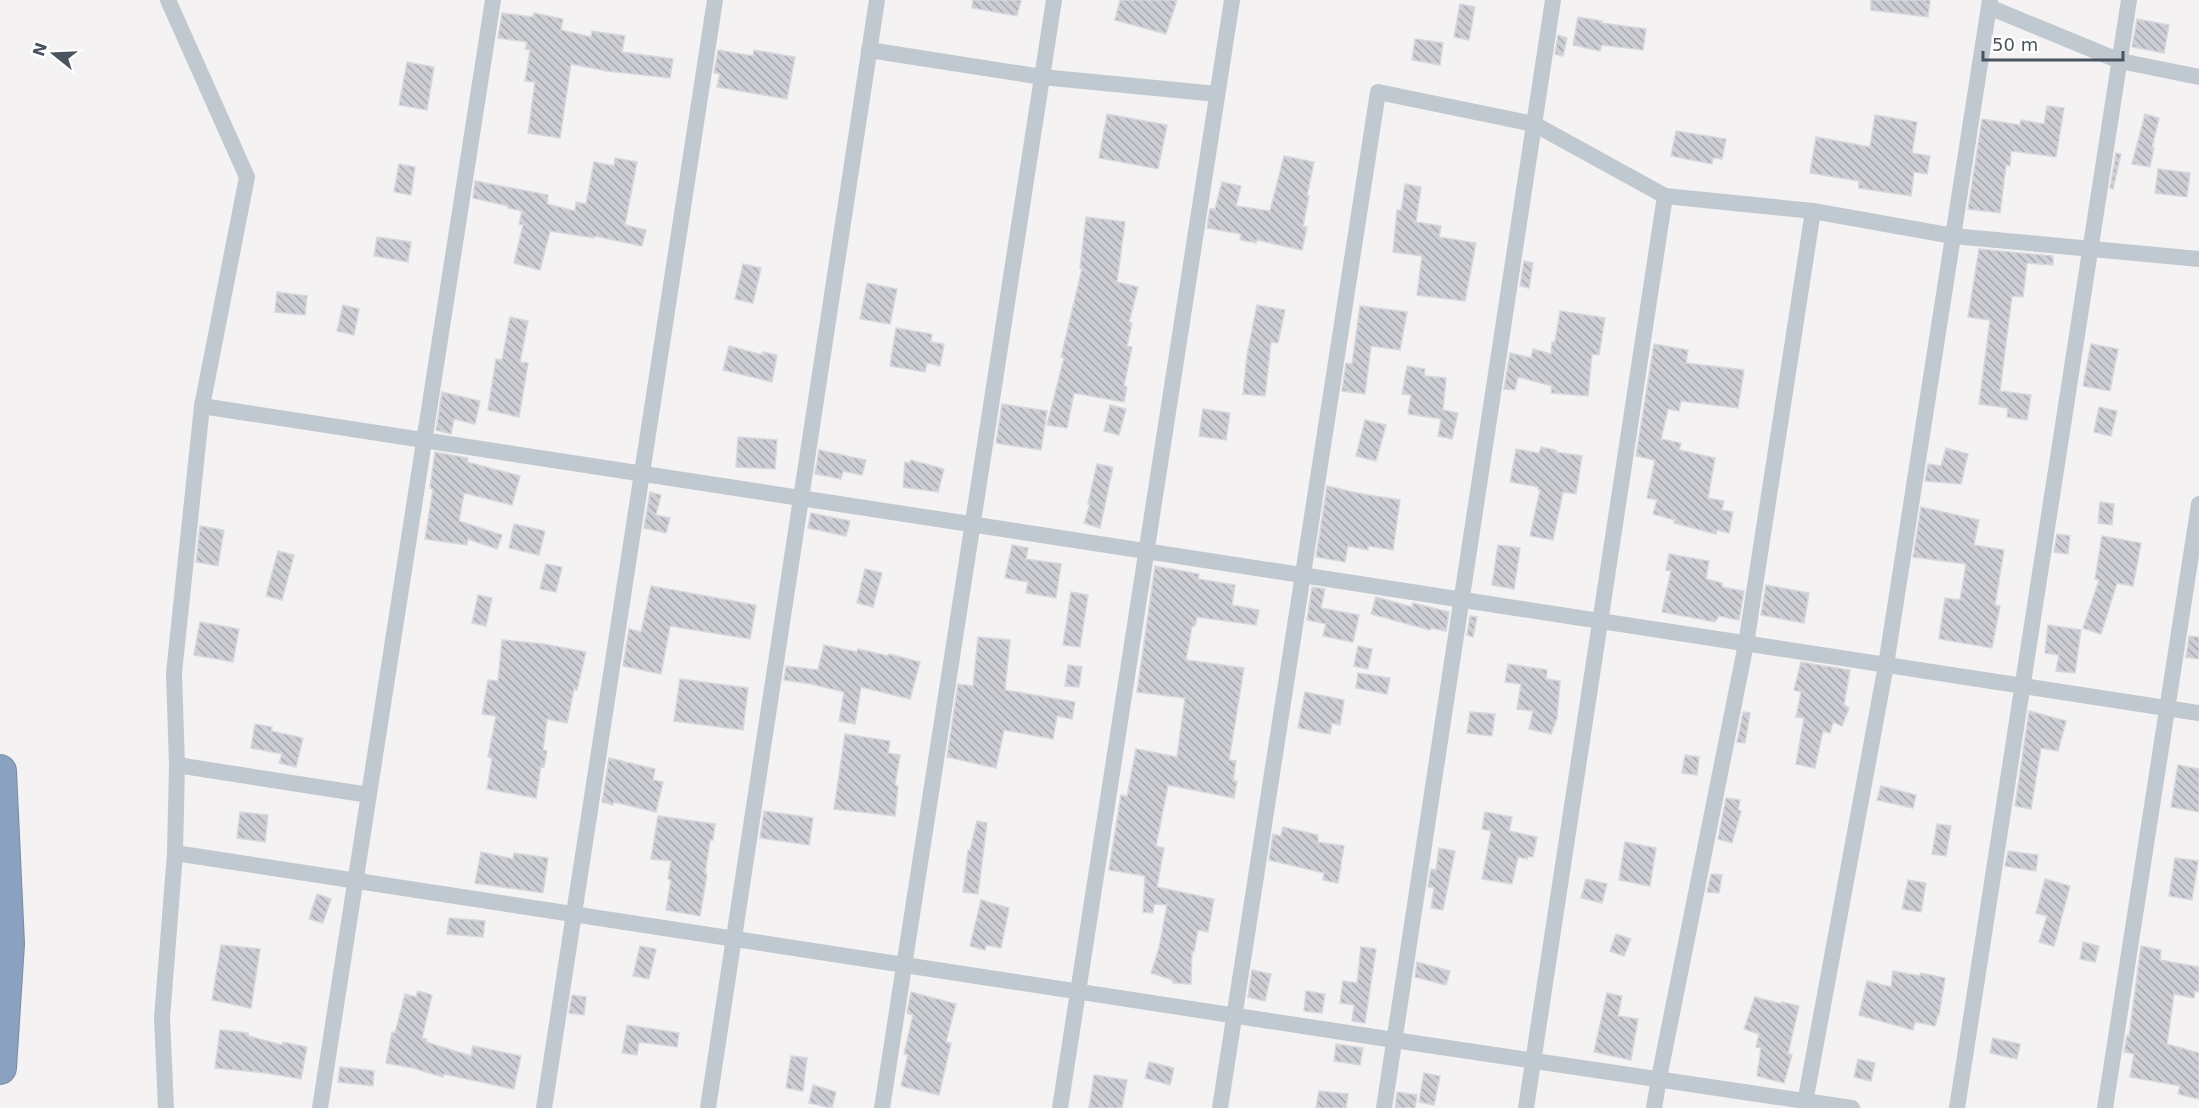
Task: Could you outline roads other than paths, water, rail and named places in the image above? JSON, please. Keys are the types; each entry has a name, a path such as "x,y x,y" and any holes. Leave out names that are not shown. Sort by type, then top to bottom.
{"highway":[{"path":"0,771 8,945 0,1068"}],"street":[{"path":"166,1108 162,1018 175,853 177,765 174,673 202,406 247,177 168,0"},
{"path":"320,1108 493,0"},
{"path":"544,1108 715,0"},
{"path":"708,1108 877,0"},
{"path":"882,1108 1054,0"},
{"path":"1060,1108 1232,0"},
{"path":"1384,1108 1553,0"},
{"path":"1957,1108 2129,0"},
{"path":"1804,1104 1886,665 1990,4 2120,61 2199,77"},
{"path":"869,50 1042,77 1217,94"},
{"path":"1220,1108 1378,92 1534,124 1665,196 1813,211 1953,236 2199,259"},
{"path":"1526,1108 1665,196"},
{"path":"1654,1108 1746,644 1813,211"},
{"path":"202,406 2199,713"},
{"path":"2105,1108 2199,504"},
{"path":"177,765 369,795"},
{"path":"175,853 1234,1016 1659,1078 1804,1104 1852,1108"}]}
